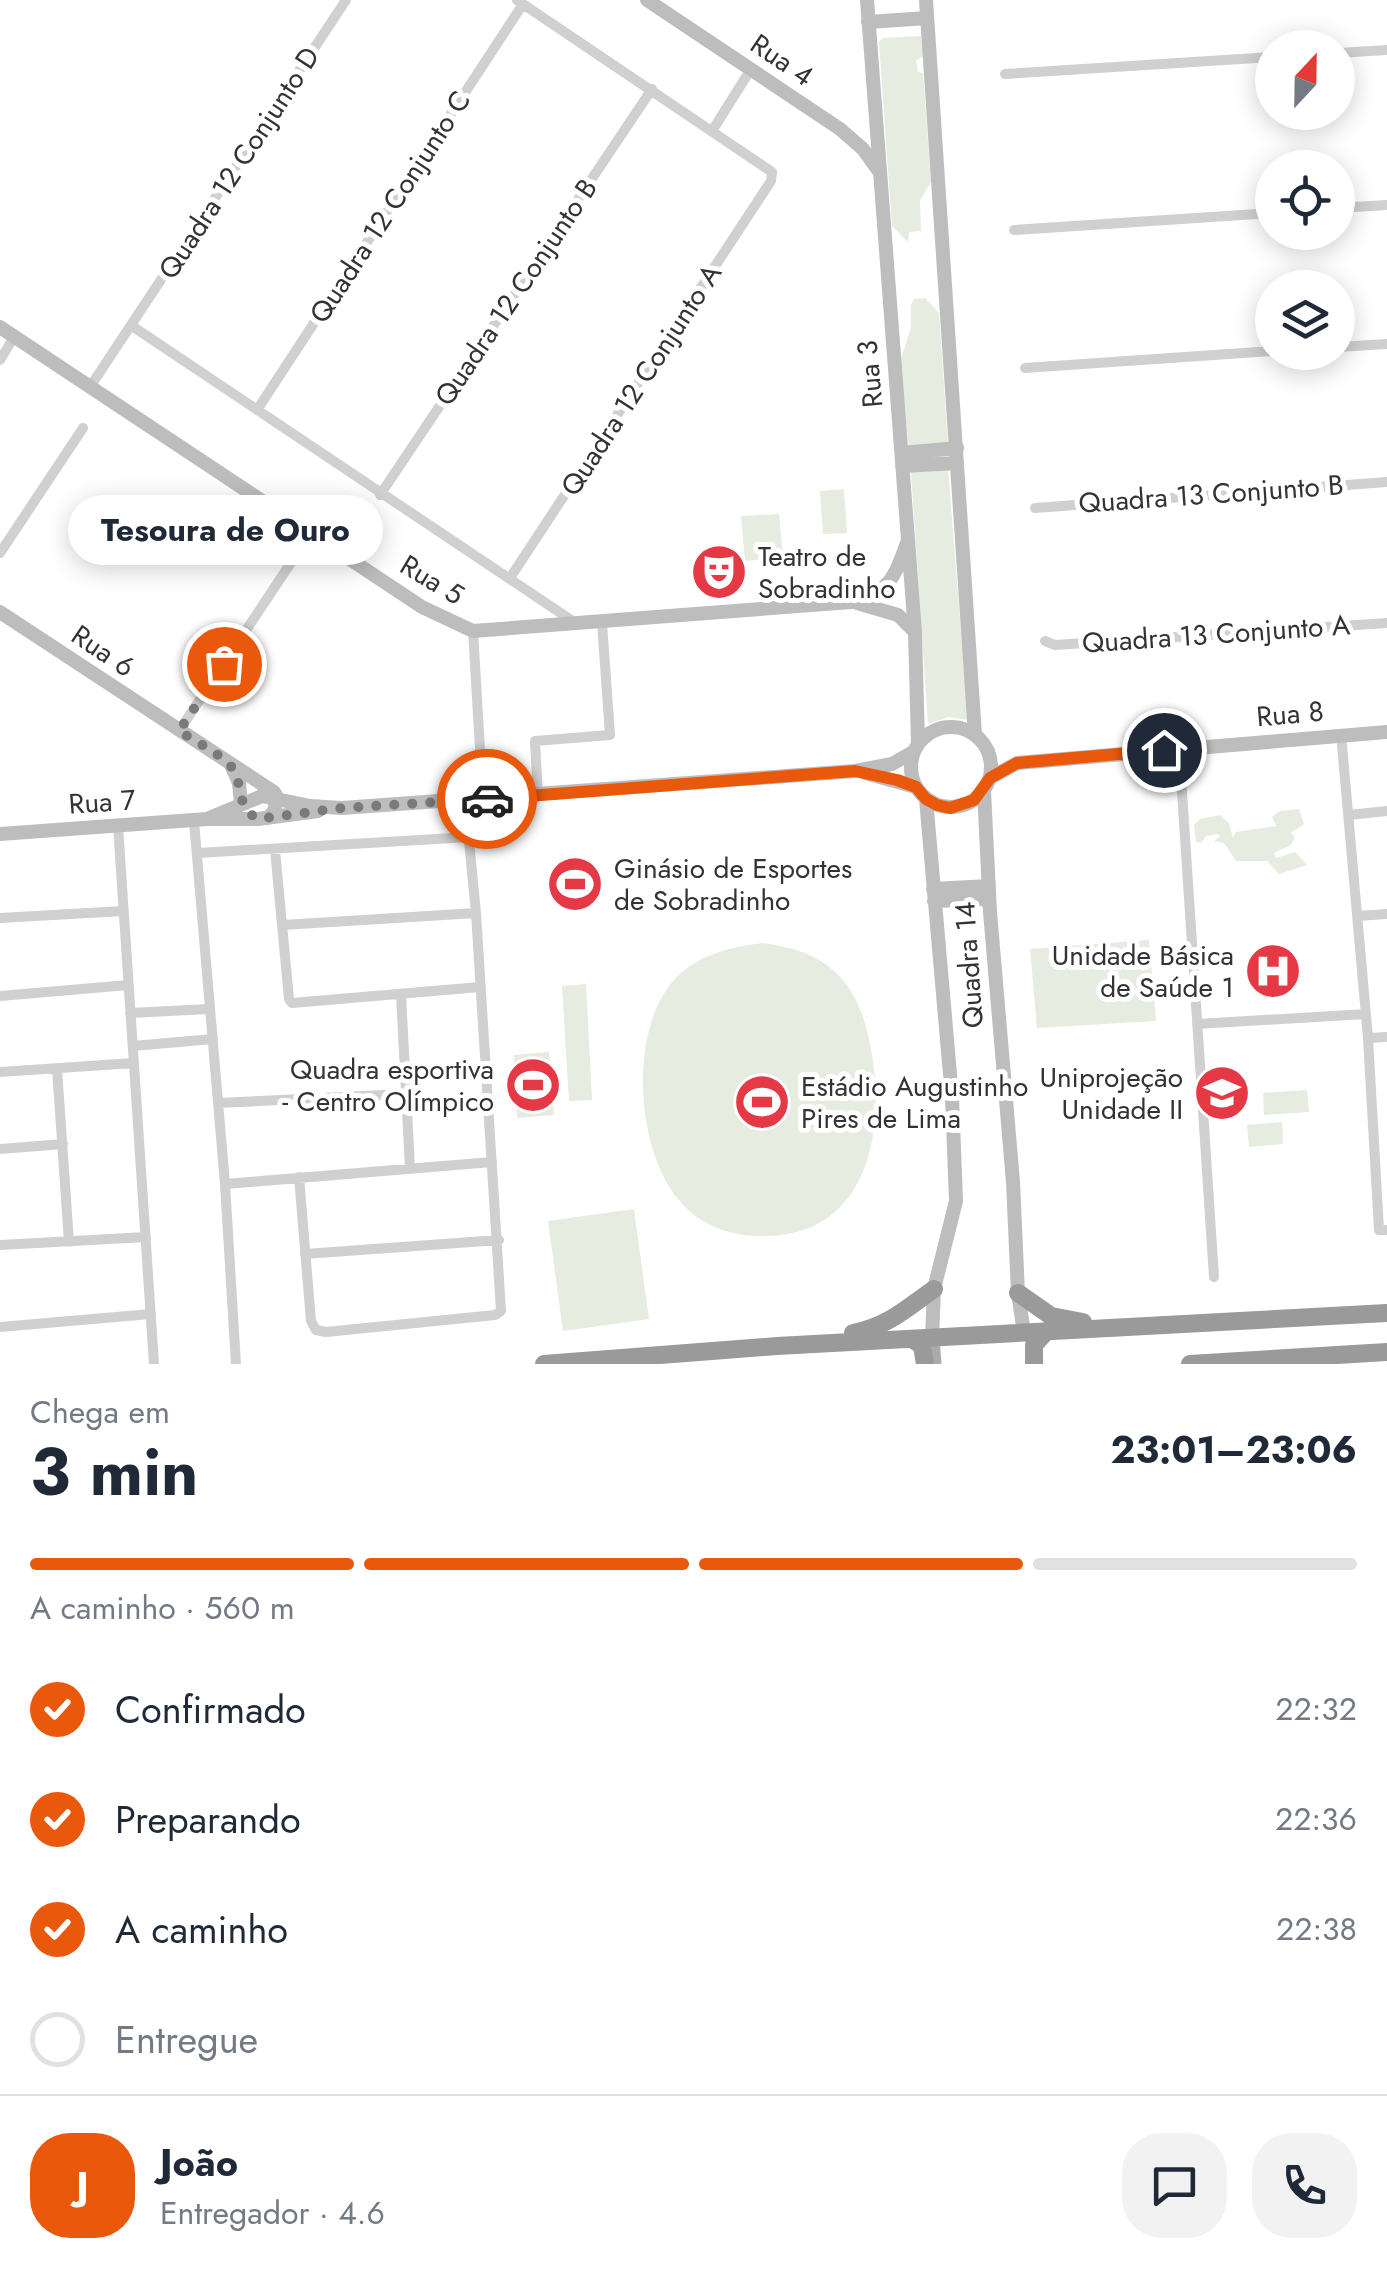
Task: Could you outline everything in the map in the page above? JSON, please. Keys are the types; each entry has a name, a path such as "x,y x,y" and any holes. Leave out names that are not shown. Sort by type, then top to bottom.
{"highway":[{"path":"777,1346 874,1329 899,1317 934,1288"},
{"path":"1018,1293 1051,1316 1081,1322 1184,1322"},
{"path":"544,1364 777,1346 1387,1313"},
{"path":"1030,1364 1034,1345 1046,1332"},
{"path":"912,1339 924,1350 925,1364"},
{"path":"1190,1364 1387,1352"}],"main road":[{"name":"Rua 4","path":"647,0 840,129 863,149 880,174"},
{"name":"Rua 3","path":"867,0 915,632 916,748"},
{"path":"855,771 888,777 950,808 974,800 987,784 990,756 980,741 926,0"},
{"path":"868,22 927,18"},
{"path":"840,129 868,129 878,114"},
{"name":"Rua 5","path":"0,327 422,607 473,631 851,602"},
{"path":"902,460 957,455"},
{"path":"851,602 880,592 889,584 906,543"},
{"path":"851,602 898,615 915,632"},
{"name":"Rua 6","path":"0,612 277,797"},
{"path":"934,1364 934,1288 956,1201 952,1097 921,793 910,764 926,736 945,728 966,730 1017,763"},
{"name":"Rua 8","path":"987,784 1017,763 1387,732"},
{"name":"Rua 7","path":"0,834 263,819 342,808 855,771 876,768 916,748"},
{"path":"230,765 241,804 263,819 276,806 277,797"},
{"name":"Quadra 14","path":"987,784 989,893 1024,1333"},
{"name":"Rua 7","path":"200,820 262,796 342,808"},
{"path":"933,895 989,893"},
{"path":"1024,1333 1030,1364"}],"street":[{"name":"Quadra 12 Conjunto D","path":"90,386 346,0"},
{"path":"520,2 712,130 751,69"},
{"name":"Quadra 12 Conjunto C","path":"258,410 520,2"},
{"path":"1355,53 1387,50"},
{"path":"1005,74 1255,59"},
{"name":"Quadra 12 Conjunto B","path":"380,494 652,89"},
{"name":"Quadra 12 Conjunto A","path":"510,578 771,182 770,168 712,130"},
{"path":"1355,207 1387,205"},
{"path":"1014,230 1255,213"},
{"path":"132,326 578,624"},
{"path":"0,360 14,337"},
{"path":"1355,346 1387,344"},
{"path":"1025,368 1255,353"},
{"path":"0,553 84,428"},
{"name":"Quadra 13 Conjunto B","path":"1035,508 1387,482"},
{"path":"179,731 312,531"},
{"path":"538,796 536,741 610,735 602,623"},
{"name":"Quadra 13 Conjunto A","path":"1045,641 1054,645 1387,623"},
{"path":"473,631 483,799"},
{"path":"1341,734 1368,1038 1381,1136 1383,1230"},
{"path":"1195,746 1181,773 1214,1278"},
{"path":"1164,750 1181,773"},
{"path":"299,1177 312,1322 316,1330 476,1318 502,1312 465,800"},
{"path":"1349,815 1387,812"},
{"path":"200,820 198,854 236,1364"},
{"path":"118,826 154,1364"},
{"path":"198,854 470,837"},
{"path":"275,850 292,1003 480,987"},
{"path":"0,918 123,911"},
{"path":"283,925 476,912"},
{"path":"1358,916 1387,914"},
{"path":"0,996 128,985"},
{"path":"401,994 410,1169"},
{"path":"130,1013 209,1010"},
{"path":"1197,1024 1366,1014"},
{"path":"1368,1038 1387,1037"},
{"path":"132,1046 213,1039"},
{"path":"0,1072 134,1063"},
{"path":"57,1069 69,1242"},
{"path":"218,1102 405,1094"},
{"path":"0,1148 62,1144"},
{"path":"225,1184 492,1162"},
{"path":"0,1245 146,1238"},
{"path":"305,1254 499,1240"},
{"path":"0,1327 151,1314"}],"shaded area":[{"path":"921,36 923,57 916,60 918,72 923,73 931,182 920,201 921,231 909,232 908,242 892,226 879,42 883,38"},
{"path":"925,298 939,313 948,444 909,447 899,364 911,328 911,305 914,299"},
{"path":"948,468 968,720 948,717 928,724 911,473"},
{"path":"844,489 847,533 823,534 820,491"},
{"path":"779,514 783,558 745,561 741,516"},
{"path":"1299,809 1304,824 1291,833 1295,838 1291,845 1274,853 1276,858 1295,852 1307,865 1279,874 1267,861 1236,861 1224,843 1214,841 1220,837 1218,834 1196,842 1194,825 1200,819 1220,815 1229,823 1233,838 1236,832 1276,826 1272,817 1280,811"},
{"path":"1149,940 1156,1021 1037,1028 1030,949"},
{"name":"Estádio Augustinho Pires de Lima","path":"763,943 817,959 833,970 854,996 871,1049 875,1115 871,1147 861,1176 845,1201 823,1221 795,1233 758,1236 714,1226 694,1215 678,1199 653,1149 643,1085 651,1022 663,995 680,974 719,952"},
{"path":"586,984 592,1100 569,1101 562,986"},
{"name":"Quadra esportiva - Centro Olímpico","path":"549,1052 554,1115 517,1118 514,1055"},
{"path":"1307,1090 1309,1112 1264,1115 1263,1093"},
{"path":"1282,1122 1283,1144 1249,1147 1247,1125"},
{"path":"634,1209 649,1319 563,1331 548,1221"}],"way so far":[{"path":"224,664 179,731 230,765 241,804 251,816 258,819 342,808 487,799"}],"place":[{"name":"Teatro de Sobradinho","path":"719,572"},
{"name":"Tesoura de Ouro","path":"224,664"},
{"name":"Ginásio de Esportes de Sobradinho","path":"575,884"},
{"name":"Unidade Básica de Saúde 1","path":"1273,971"},
{"name":"Quadra esportiva - Centro Olímpico","path":"533,1085"},
{"name":"Uniprojeção Unidade II","path":"1222,1093"},
{"name":"Estádio Augustinho Pires de Lima","path":"762,1102"}],"route":[{"path":"487,799 855,771 916,787 926,799 950,808 974,800 990,778 1017,763 1164,750"}]}
